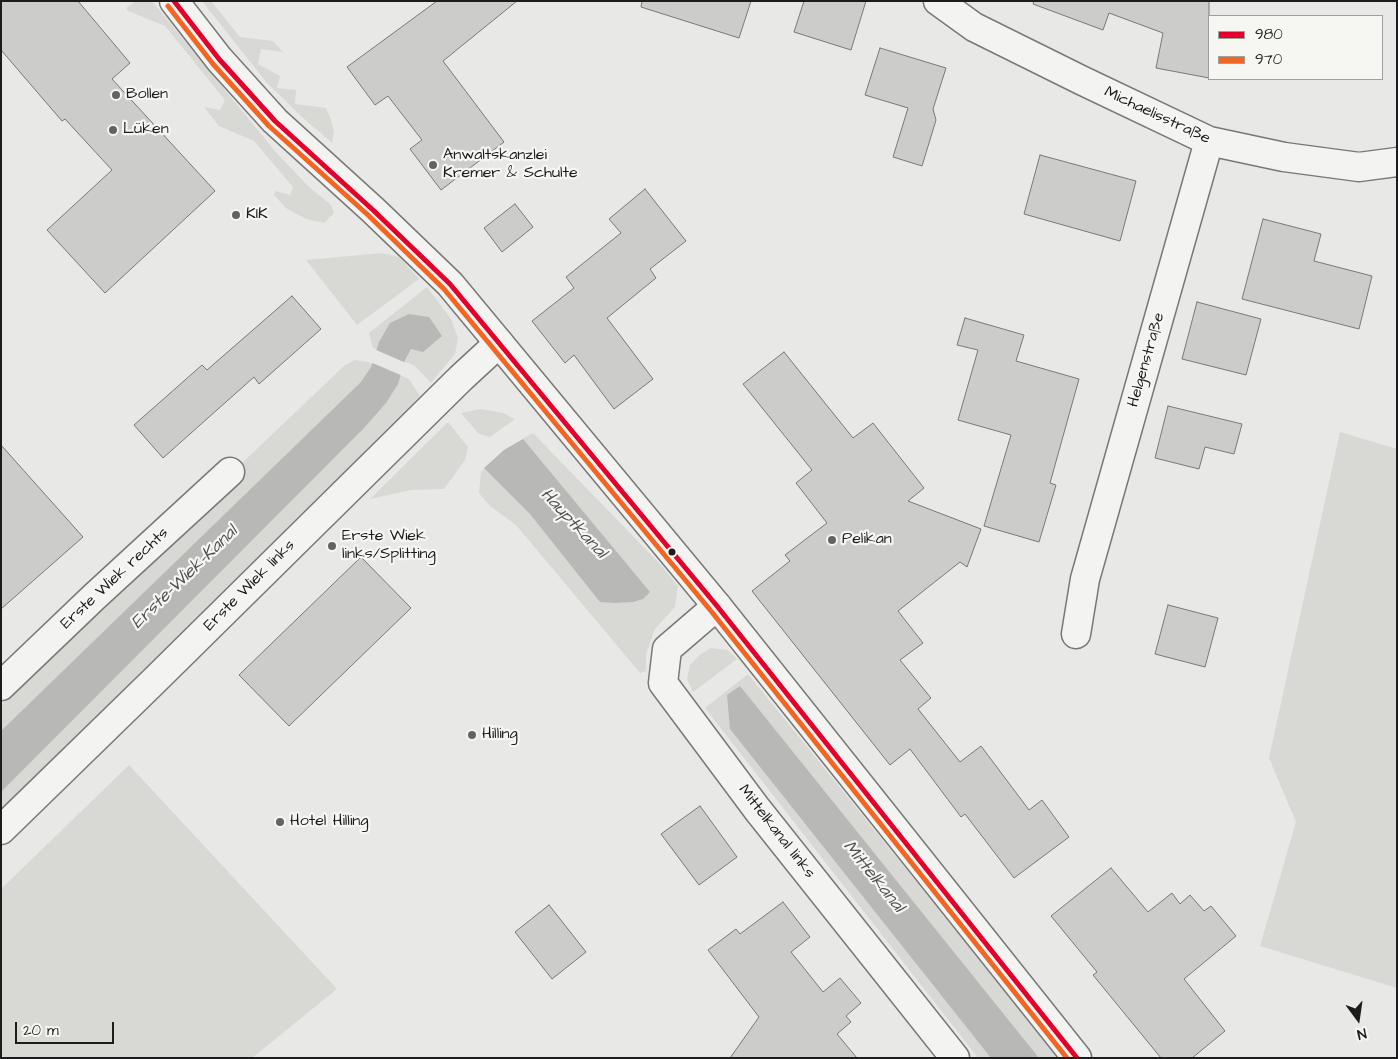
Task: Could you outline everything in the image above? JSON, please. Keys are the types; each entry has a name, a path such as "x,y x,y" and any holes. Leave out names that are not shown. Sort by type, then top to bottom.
{"street":[{"path":"174,1 219,59 275,121 373,210 450,284 717,606 1077,1058"},
{"name":"Michaelisstraße","path":"938,1 974,27 1209,141 1284,157 1359,167 1397,162"},
{"name":"Helgenstraße","path":"1076,634 1085,578 1209,141"},
{"name":"Erste Wiek links","path":"1,830 499,343"},
{"name":"Erste Wiek rechts","path":"1,686 230,472"},
{"name":"Mittelkanal links","path":"717,606 667,649 663,683 757,809 955,1058"}],"shaded area":[{"path":"136,1 152,1 275,151 308,186 331,205 334,213 324,223 306,219 286,208 274,195 276,191 290,195 293,187 254,141 219,126 204,107 220,110 225,100 165,26 128,11 126,8"},
{"path":"202,1 211,1 240,37 273,41 283,52 261,49 258,64 280,76 277,88 296,90 295,104 326,108 334,132 332,143 267,83"},
{"path":"382,253 399,257 419,279 357,325 306,260"},
{"path":"427,287 451,319 458,338 455,354 431,383 415,366 373,348 369,333"},
{"path":"355,360 368,362 409,379 420,396 363,457 1,813 1,705 229,488 241,464 345,365"},
{"path":"480,409 503,413 515,419 490,437 479,434 461,413"},
{"path":"448,422 468,447 465,460 444,489 411,490 370,499"},
{"path":"1340,432 1397,449 1397,988 1260,946 1296,822 1269,758"},
{"path":"533,433 659,563 678,586 675,607 655,629 646,654 646,671 640,673 516,525 490,506 479,493 481,472 504,450"},
{"path":"711,648 728,650 737,659 693,692 687,679 690,665 701,654"},
{"path":"748,674 1059,1058 978,1058 705,708"},
{"path":"129,765 337,989 252,1058 1,1058 1,889"}],"water":[{"name":"Erste-Wiek-Kanal","path":"409,314 429,317 442,336 423,352 411,349 405,360 398,384 386,403 364,428 1,792 1,731 361,382 371,367 379,342 390,323"},
{"name":"Hauptkanal","path":"523,439 650,592 643,599 633,602 600,602 530,514 484,468 504,450"},
{"name":"Mittelkanal","path":"740,686 1039,1058 991,1058 730,729 727,695"}],"pier":[{"path":"374,349 406,363 403,376 370,362"}],"building":[{"path":"1,1 78,1 130,63 112,79 215,191 105,293 47,230 112,170 65,119 62,121 1,50"},
{"path":"437,1 517,1 443,61 504,142 441,190 410,149 422,140 388,96 375,105 347,67"},
{"path":"642,1 751,1 739,38 641,7"},
{"path":"804,1 866,1 851,50 794,32"},
{"path":"1034,1 1209,1 1208,78 1156,68 1163,33 1109,13 1103,30 1033,4"},
{"path":"880,48 946,68 933,109 936,120 922,166 893,157 908,108 865,95"},
{"path":"1040,155 1136,181 1120,241 1024,214"},
{"path":"645,189 686,241 650,269 656,278 607,318 653,379 614,409 574,355 565,363 532,321 574,288 566,277 621,233 609,219"},
{"path":"515,204 533,227 502,252 484,228"},
{"path":"1263,219 1321,234 1314,261 1372,276 1359,329 1242,299"},
{"path":"292,296 321,329 259,384 254,377 163,458 134,425 202,365 207,370"},
{"path":"1197,302 1261,319 1246,375 1182,359"},
{"path":"965,318 1024,335 1016,361 1079,379 1050,483 1056,485 1039,542 984,526 1011,435 958,420 978,350 957,345"},
{"path":"784,352 853,438 873,423 924,488 908,501 981,529 967,567 960,562 898,611 923,643 900,660 931,698 918,709 960,762 981,746 1029,810 1042,800 1069,837 1014,878 965,814 961,817 910,749 890,765 752,591 790,561 785,555 827,523 796,483 812,470 743,384"},
{"path":"1168,406 1242,424 1234,454 1205,447 1199,469 1155,458"},
{"path":"1,445 83,537 1,609"},
{"path":"361,557 411,608 289,726 239,675"},
{"path":"1168,605 1218,618 1205,667 1155,654"},
{"path":"700,806 737,857 699,885 661,834"},
{"path":"1111,868 1148,912 1172,893 1180,904 1190,895 1204,911 1211,906 1236,936 1184,979 1225,1031 1192,1058 1161,1058 1093,975 1097,972 1051,916"},
{"path":"783,902 810,937 791,952 823,992 840,978 861,1003 846,1016 851,1022 837,1034 857,1058 730,1058 759,1017 708,950 736,929 740,934"},
{"path":"549,905 586,952 552,979 515,932"}],"transit line":[{"name":"980","path":"174,1 219,59 275,121 373,210 450,284 717,606 1077,1058"},
{"name":"970","path":"168,6 213,64 269,126 368,215 444,289 711,611 1067,1058"}],"place":[{"name":"Bollen","path":"116,95"},
{"name":"Lüken","path":"113,130"},
{"name":"Anwaltskanzlei Kremer & Schulte","path":"433,165"},
{"name":"KIK","path":"236,215"},
{"name":"Pelikan","path":"832,540"},
{"name":"Erste Wiek links/Splitting","path":"332,546"},
{"name":"Hilling","path":"472,735"},
{"name":"Hotel Hilling","path":"280,822"}]}
